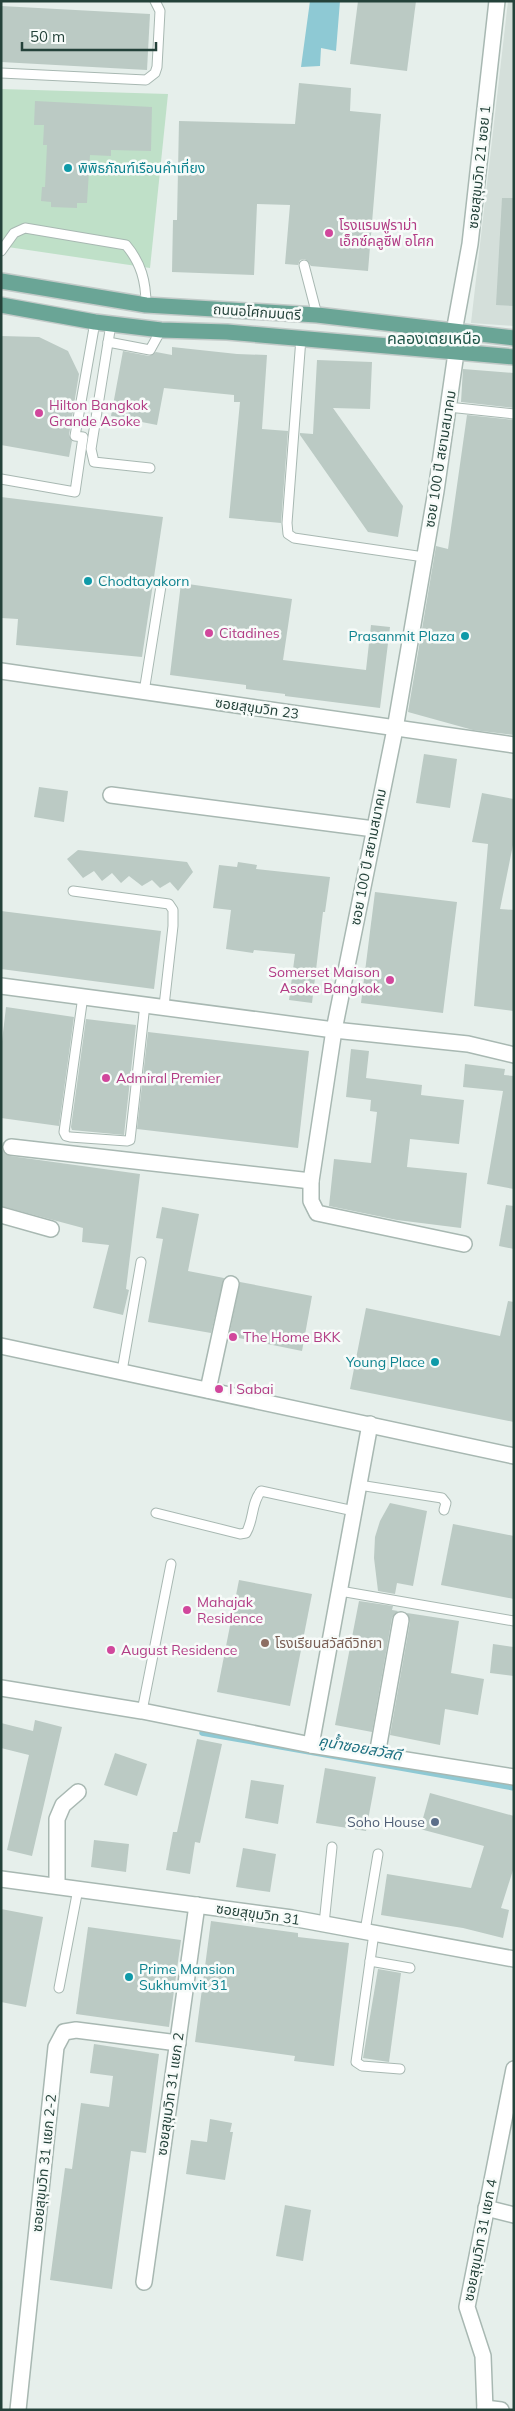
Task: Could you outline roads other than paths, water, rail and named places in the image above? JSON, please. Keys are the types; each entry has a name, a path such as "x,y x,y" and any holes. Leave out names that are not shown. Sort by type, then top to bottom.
{"main road":[{"name":"ถนนอโศกมนตรี","path":"1,282 146,305 316,315 514,338"},
{"name":"ถนนอโศกมนตรี","path":"1,305 94,322 161,330 227,332 514,357"}],"street":[{"name":"ซอยสุขุมวิท 21 ซอย 1","path":"454,332 470,244 497,1"},
{"name":"ซอย 100 ปี สยามสมาคม","path":"456,353 395,729 334,1030 311,1181 311,1201 316,1213 464,1244"},
{"name":"ซอยสุขุมวิท 23","path":"1,671 514,745"},
{"path":"111,795 374,829"},
{"path":"1,986 164,1006 334,1030 468,1044 514,1055"},
{"path":"11,1147 311,1181"},
{"path":"1,1215 51,1229"},
{"path":"208,1390 231,1284"},
{"path":"1,1346 514,1456"},
{"path":"311,1745 370,1424"},
{"path":"377,1755 401,1620"},
{"path":"1,1688 142,1711 311,1745 514,1777"},
{"path":"57,1886 57,1819 63,1805 78,1792"},
{"name":"ซอยสุขุมวิท 31","path":"1,1878 324,1924 514,1959"},
{"name":"ซอยสุขุมวิท 31 แยก 2","path":"144,2282 197,1905"},
{"name":"ซอยสุขุมวิท 31 แยก 2-2","path":"18,2410 56,2046 64,2032 76,2030 178,2043"},
{"name":"ซอยสุขุมวิท 31 แยก 4","path":"485,2409 483,2356 467,2307 486,2208 510,2113 514,2069"},
{"path":"486,2208 514,2215"},
{"path":"485,2409 501,2410"}],"lane":[{"path":"1,73 146,80 155,73 157,67 160,11 155,1"},
{"path":"1,251 14,233 25,228 126,245 138,259 146,286 146,305"},
{"path":"304,265 316,315"},
{"path":"1,479 75,492 83,437 75,436 94,322"},
{"path":"111,324 91,449 92,456 94,462 150,468"},
{"path":"108,342 150,350 161,330"},
{"path":"301,338 286,523 288,534 294,538 424,557"},
{"path":"448,407 514,414"},
{"path":"144,692 161,586"},
{"path":"73,891 169,904 173,910 173,926 164,1006"},
{"path":"83,996 64,1132 66,1136 70,1137 130,1140 145,1004"},
{"path":"122,1371 142,1262"},
{"path":"359,1485 442,1498 446,1503 444,1510"},
{"path":"156,1513 240,1534 246,1533 249,1528 256,1496 261,1491 354,1511"},
{"path":"142,1711 171,1564"},
{"path":"340,1591 426,1603 514,1621"},
{"path":"324,1924 332,1847"},
{"path":"378,1854 370,1932 370,1961 356,2062 362,2066 400,2069"},
{"path":"59,1988 78,1889"},
{"path":"370,1961 410,1968"}],"water":[{"path":"310,1 340,1 336,51 321,48 320,66 301,67"}],"waterway":[{"name":"คูน้ำซอยสวัสดี","path":"202,1733 514,1788"}],"place":[{"name":"พิพิธภัณฑ์เรือนคำเที่ยง","path":"68,168"},
{"name":"โรงแรมฟูราม่า เอ็กซ์คลูซีฟ อโศก","path":"329,233"},
{"name":"Hilton Bangkok Grande Asoke","path":"39,413"},
{"name":"Chodtayakorn","path":"88,581"},
{"name":"Citadines","path":"209,633"},
{"name":"Prasanmit Plaza","path":"465,636"},
{"name":"Somerset Maison Asoke Bangkok","path":"390,980"},
{"name":"Admiral Premier","path":"106,1078"},
{"name":"The Home BKK","path":"233,1337"},
{"name":"Young Place","path":"435,1362"},
{"name":"I Sabai","path":"219,1389"},
{"name":"Mahajak Residence","path":"187,1610"},
{"name":"โรงเรียนสวัสดีวิทยา","path":"265,1643"},
{"name":"August Residence","path":"111,1650"},
{"name":"Soho House","path":"435,1822"},
{"name":"Prime Mansion Sukhumvit 31","path":"129,1977"}],"district":[{"name":"คลองเตยเหนือ","path":"434,338"}]}
